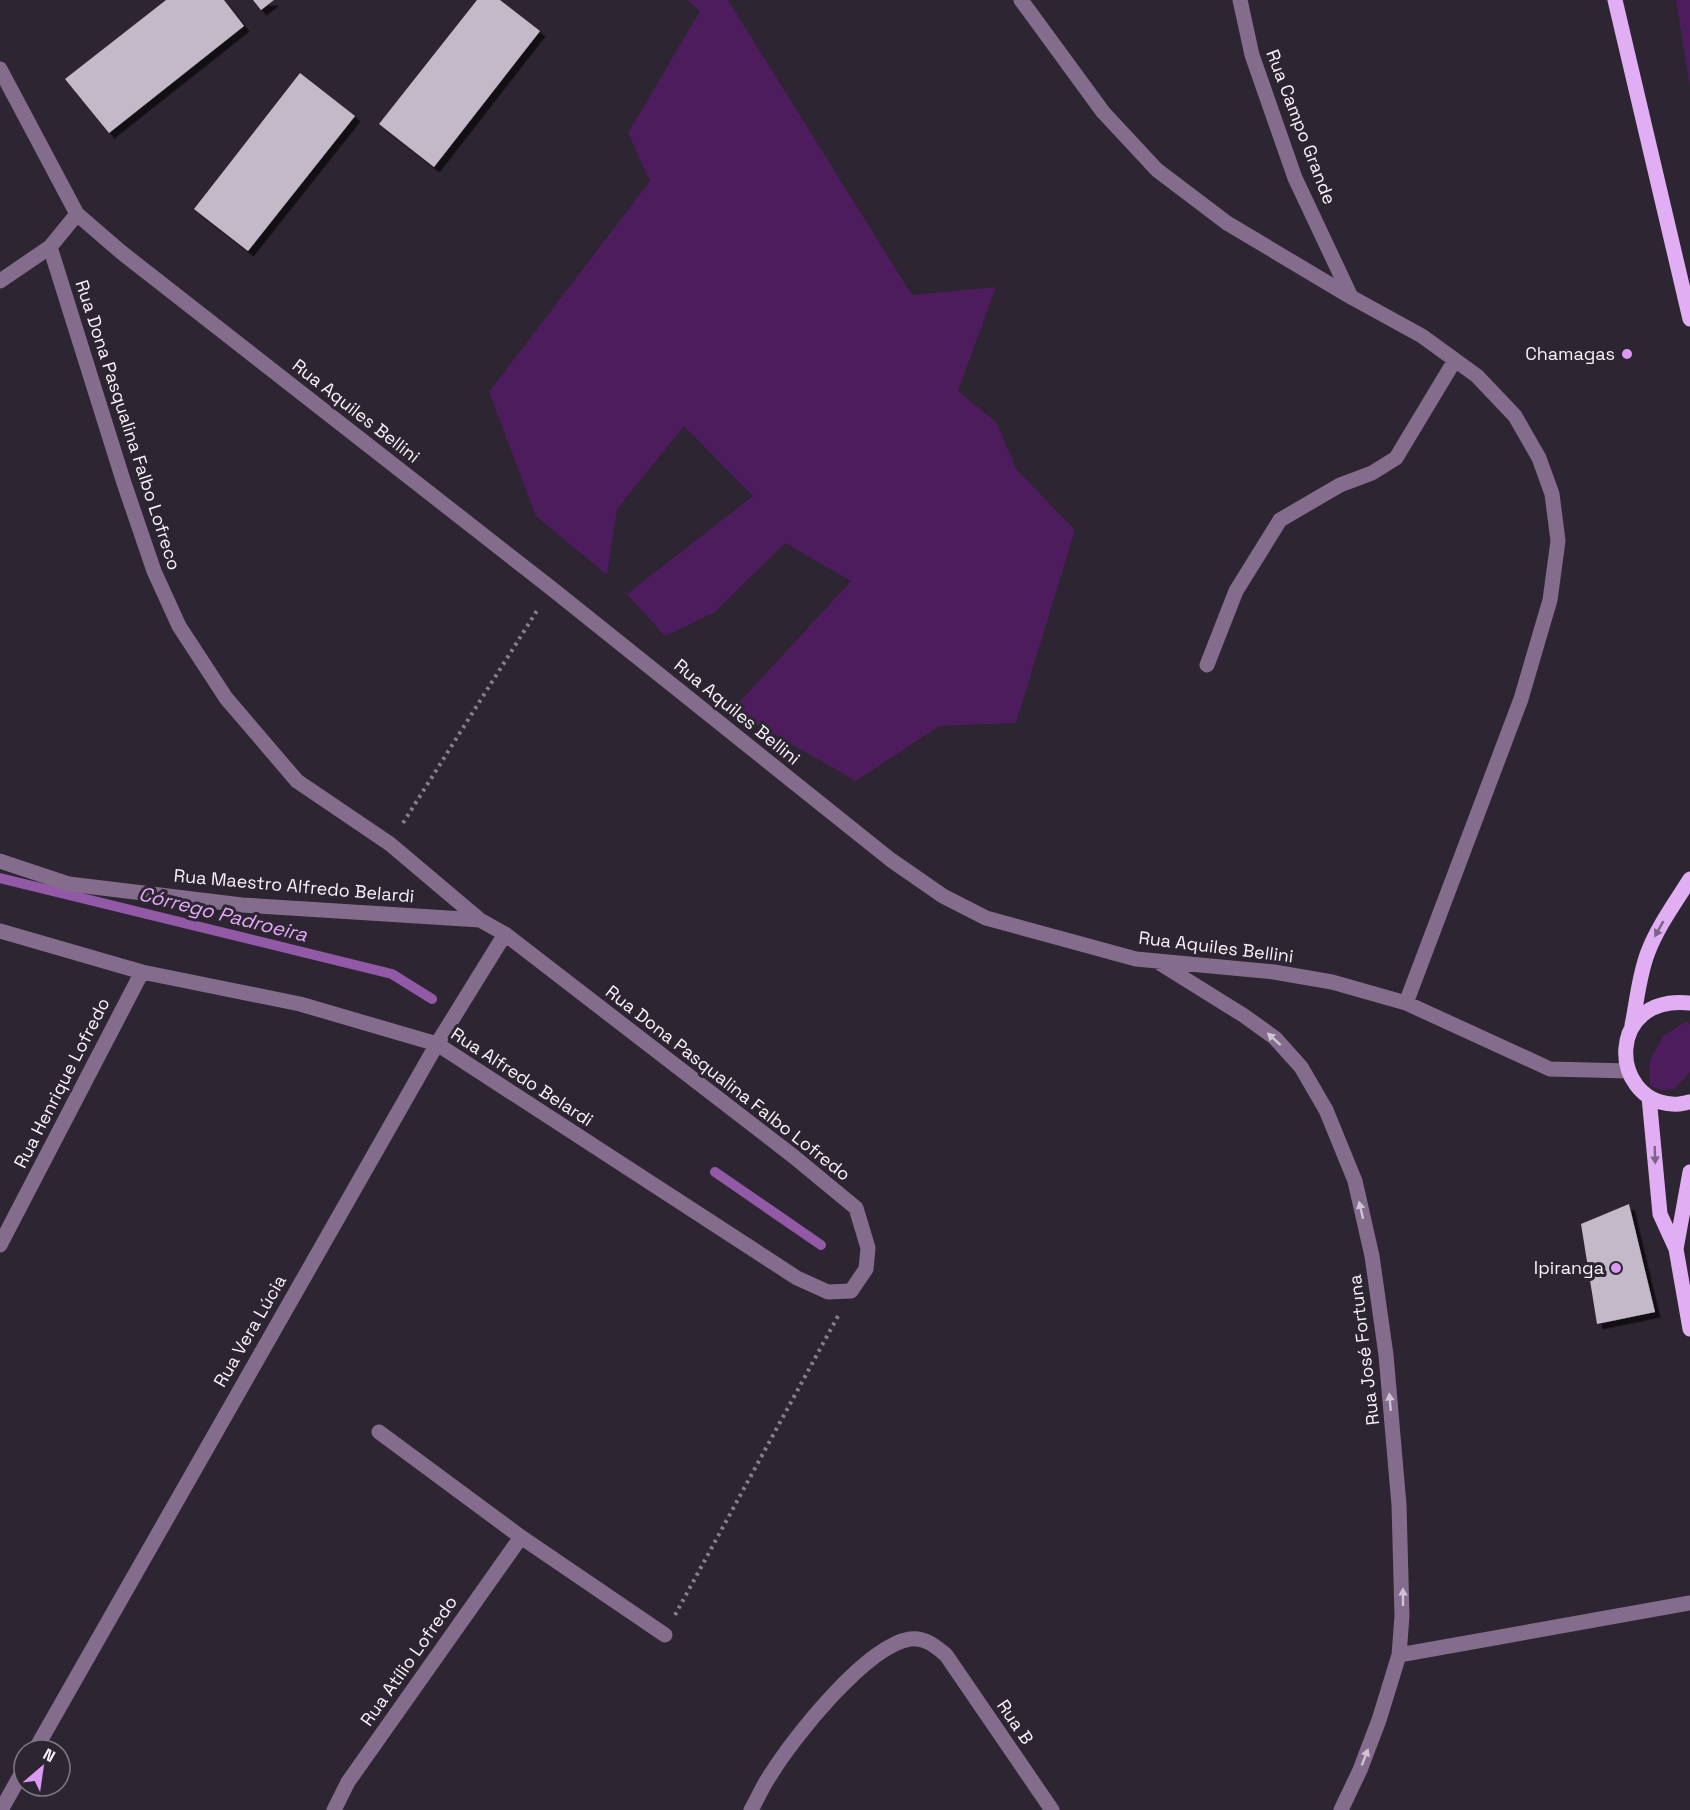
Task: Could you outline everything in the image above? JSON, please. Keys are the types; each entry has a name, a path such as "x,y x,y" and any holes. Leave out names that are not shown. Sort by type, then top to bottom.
{"main road":[{"path":"1615,0 1690,319"},
{"path":"1690,879 1658,930 1648,953 1641,975 1632,1026 1626,1042 1625,1059 1640,1089 1650,1097 1671,1104 1690,1102"},
{"path":"1632,1026 1642,1014 1657,1005 1673,1001 1690,1003"},
{"path":"1650,1097 1659,1206 1665,1227 1676,1249 1690,1329"},
{"path":"1676,1249 1690,1172"}],"street":[{"path":"1021,0 1103,112 1157,170 1227,224 1422,336 1477,376 1515,416 1539,458 1551,494 1558,541 1550,600 1521,699 1406,1003"},
{"name":"Rua Campo Grande","path":"1240,0 1252,55 1295,178 1351,297"},
{"name":"Rua Aquiles Bellini","path":"0,69 77,214 121,252 551,588 891,860 943,896 986,918 1136,959 1274,972 1332,982 1406,1003 1550,1069 1629,1071"},
{"path":"0,281 50,247 77,214"},
{"name":"Rua Dona Pasqualina Falbo Lofreco","path":"50,247 124,483 154,571 178,626 226,698 297,781 390,844 480,920 505,934"},
{"path":"1208,665 1236,591 1280,520 1340,485 1372,473 1396,458 1455,360"},
{"name":"Rua Maestro Alfredo Belardi","path":"0,861 69,884 242,905 480,920"},
{"name":"Rua Alfredo Belardi","path":"0,931 142,972 300,1004 437,1044 798,1278 828,1292 851,1291"},
{"name":"Rua Vera Lúcia","path":"42,1738 437,1044 505,934"},
{"name":"Rua Dona Pasqualina Falbo Lofredo","path":"505,934 793,1156 856,1208 868,1248 866,1269 851,1291"},
{"name":"Rua José Fortuna","path":"1158,962 1243,1015 1275,1038 1301,1068 1326,1110 1355,1181 1372,1256 1386,1355 1399,1505 1403,1580 1399,1655 1379,1720 1341,1810"},
{"name":"Rua Henrique Lofredo","path":"0,1245 142,972"},
{"path":"379,1432 521,1537 664,1635"},
{"name":"Rua Atílio Lofredo","path":"334,1810 348,1782 521,1537"},
{"path":"1399,1655 1690,1603"},
{"name":"Rua B","path":"751,1810 771,1774 805,1726 860,1670 892,1645 911,1639 933,1644 946,1655 1052,1810"},
{"path":"1,1810 12,1790"}],"path":[{"path":"390,844 551,588"},
{"path":"664,1635 851,1291"}],"shaded area":[{"path":"687,0 728,0 912,295 996,287 958,391 996,422 1017,470 1075,530 1016,723 939,726 856,781 732,710 851,581 785,543 715,612 665,636 627,594 753,496 684,426 617,509 607,575 536,516 489,392 650,181 628,133 700,11"},
{"path":"1676,0 1690,0 1690,88"},
{"path":"1686,1021 1690,1024 1690,1072 1674,1089 1661,1090 1650,1086 1650,1060 1663,1036"}],"building":[{"path":"166,0 224,0 244,26 109,133 65,79"},
{"path":"253,0 274,0 261,10"},
{"path":"477,0 500,0 540,31 434,167 379,124"},
{"path":"300,73 355,116 248,251 194,209"},
{"name":"Ipiranga","path":"1629,1204 1655,1312 1597,1324 1581,1224"}],"waterway":[{"name":"Córrego Padroeira","path":"0,878 392,974 432,999"},
{"name":"Córrego Padroeira","path":"715,1172 821,1245"}],"place":[{"name":"Chamagas","path":"1627,354"},
{"name":"Ipiranga","path":"1616,1268"}]}
